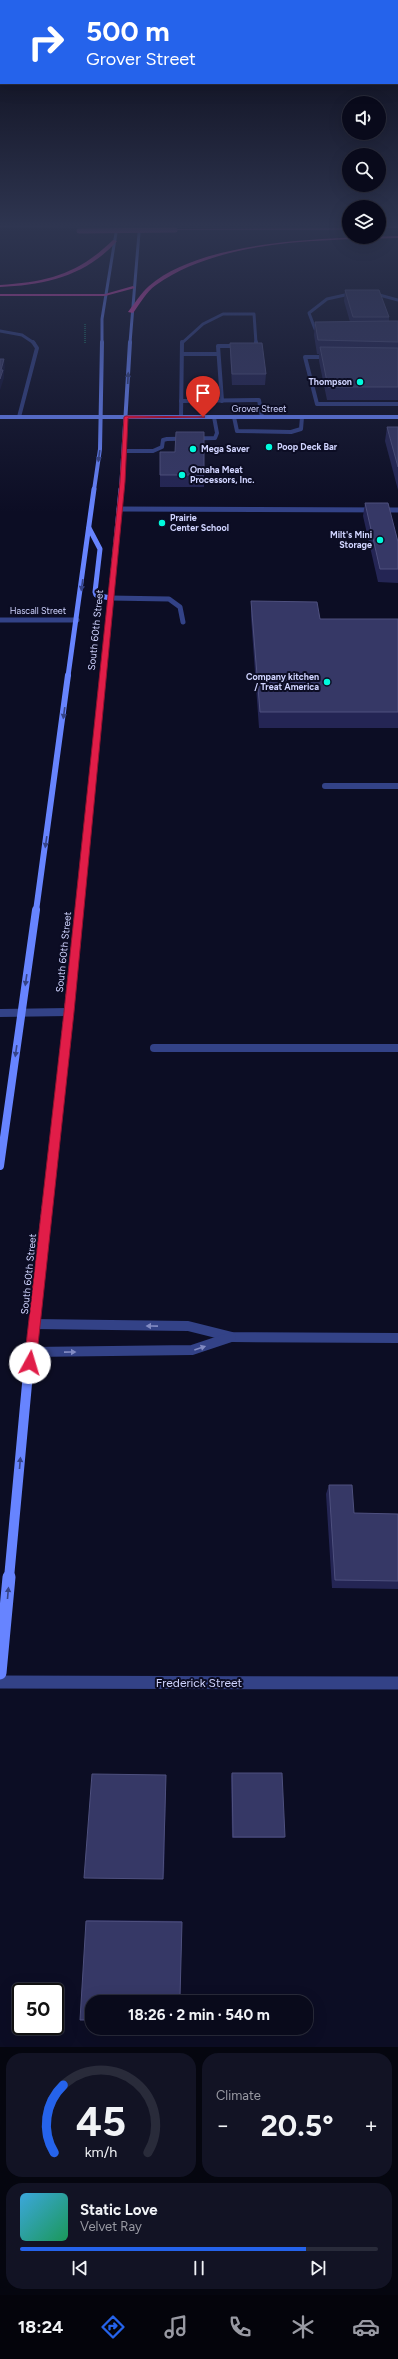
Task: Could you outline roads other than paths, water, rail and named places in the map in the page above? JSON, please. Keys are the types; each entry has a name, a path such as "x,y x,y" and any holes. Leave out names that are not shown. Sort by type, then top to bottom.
{"main road":[{"name":"South 60th Street","path":"0,1166 100,449 102,417 103,321"},
{"name":"South 60th Street","path":"0,1673 31,1352 69,1012 125,451 132,321"},
{"name":"Grover Street","path":"0,417 398,418"},
{"path":"89,528 100,550 95,592 96,595 110,598"}],"street":[{"path":"181,417 182,341 203,324 210,321"},
{"path":"222,401 218,346 256,346 254,321"},
{"path":"311,321 314,329 328,331"},
{"path":"0,331 26,337 36,343 37,348 19,417"},
{"path":"182,354 218,354"},
{"path":"336,358 306,357 317,404 398,404"},
{"path":"181,401 259,400 262,417"},
{"path":"125,451 153,451 162,447 163,440 167,439 215,438 217,434 214,417"},
{"path":"234,417 237,431 277,432 299,431 303,426 302,417"},
{"path":"119,510 398,510"},
{"path":"110,598 169,599 180,607 183,622"},
{"name":"Hascall Street","path":"0,620 77,620"},
{"path":"326,786 398,786"},
{"path":"0,1012 69,1012"},
{"path":"154,1048 398,1048"},
{"path":"34,1324 188,1326 232,1337 398,1338"},
{"path":"31,1352 192,1350 232,1337"},
{"name":"Frederick Street","path":"0,1682 398,1683"}],"place":[{"name":"Thompson","path":"360,382"},
{"name":"Poop Deck Bar","path":"269,447"},
{"name":"Mega Saver","path":"193,449"},
{"name":"Omaha Meat Processors, Inc.","path":"182,475"},
{"name":"Prairie Center School","path":"162,523"},
{"name":"Milt's Mini Storage","path":"380,540"},
{"name":"Company kitchen / Treat America","path":"327,682"}]}
